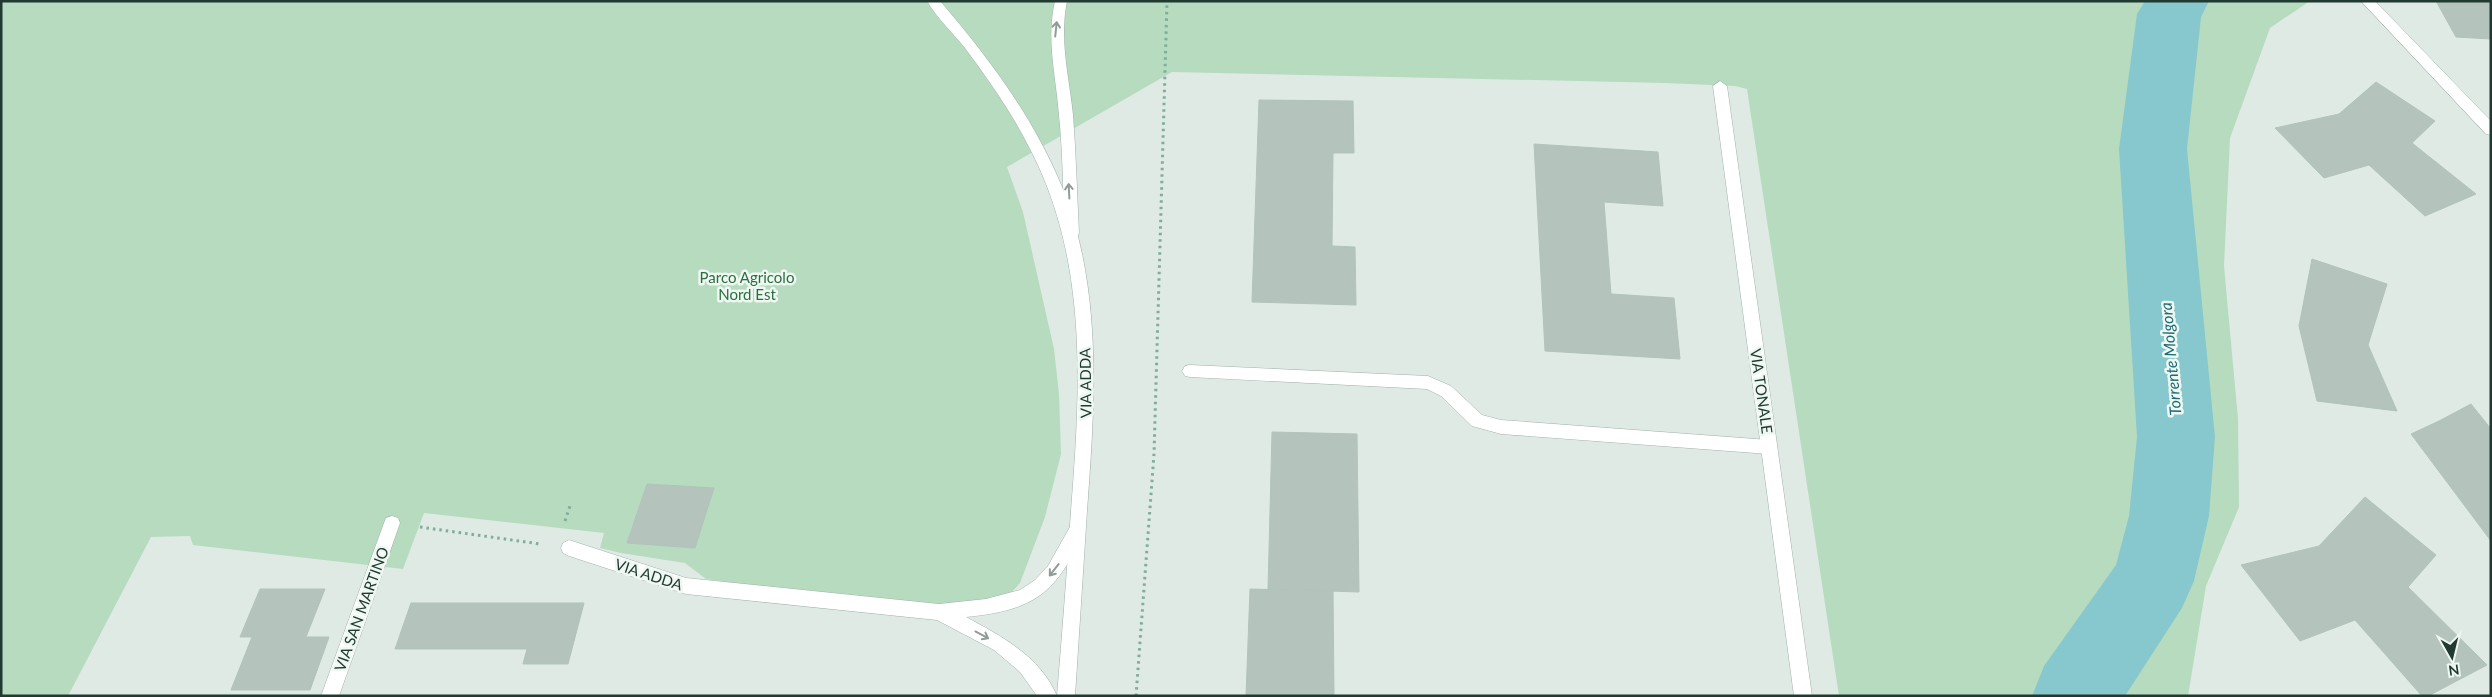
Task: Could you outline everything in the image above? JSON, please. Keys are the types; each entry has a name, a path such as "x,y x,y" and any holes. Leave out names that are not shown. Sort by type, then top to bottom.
{"street":[{"name":"VIA ADDA","path":"933,1 961,34 1011,101 1055,188 1072,239"},
{"name":"VIA ADDA","path":"1061,1 1055,31 1055,52 1066,112 1072,239 1080,298 1086,390 1084,471 1066,696"},
{"path":"2367,1 2491,130"},
{"name":"VIA TONALE","path":"1720,86 1803,696"},
{"path":"1190,370 1428,382 1446,391 1477,421 1501,427 1769,447"},
{"name":"VIA SAN MARTINO","path":"330,696 392,523"},
{"name":"VIA ADDA","path":"569,548 686,586 939,612 986,607 1024,597 1041,586 1054,571 1065,555 1078,528"},
{"name":"VIA ADDA","path":"939,612 1000,644 1026,666 1048,696"}],"path":[{"path":"1136,696 1154,454 1167,1"},
{"path":"392,523 569,548"}],"green space":[{"name":"Parco Agricolo Nord Est","path":"1,1 2310,1 2270,28 2230,138 2224,266 2238,419 2239,507 2206,586 2188,696 1839,696 1747,89 1735,86 1665,83 1172,72 1007,167 1023,212 1054,349 1059,394 1061,454 1045,517 1020,583 1011,593 949,609 768,588 706,579 685,563 600,548 604,533 424,513 403,569 193,545 190,536 151,537 68,696 1,696"}],"building":[{"path":"2436,1 2491,1 2491,39 2456,37"},
{"path":"2376,82 2435,121 2412,143 2476,194 2425,216 2369,165 2324,178 2275,128 2339,114"},
{"path":"1259,100 1353,101 1354,153 1333,153 1332,246 1355,247 1356,305 1252,302"},
{"path":"1534,144 1658,152 1663,206 1604,202 1611,294 1674,298 1680,359 1545,351"},
{"path":"2312,259 2387,284 2368,345 2397,411 2317,401 2299,326"},
{"path":"2471,404 2491,429 2491,485 2439,421"},
{"path":"2439,421 2491,485 2491,541 2411,434"},
{"path":"1272,432 1357,434 1359,592 1268,589"},
{"path":"647,484 714,488 695,548 627,543"},
{"path":"2365,497 2436,555 2408,587 2487,665 2428,696 2422,696 2355,620 2300,641 2241,565 2319,546"},
{"path":"260,589 325,589 306,637 329,637 310,690 231,690 252,637 240,637"},
{"path":"1250,589 1333,591 1334,696 1246,696"},
{"path":"411,603 584,603 568,664 523,664 527,649 395,649"}],"waterway":[{"name":"Torrente Molgora","path":"2075,696 2153,581 2169,516 2176,437 2153,149 2169,14 2178,1"}]}
